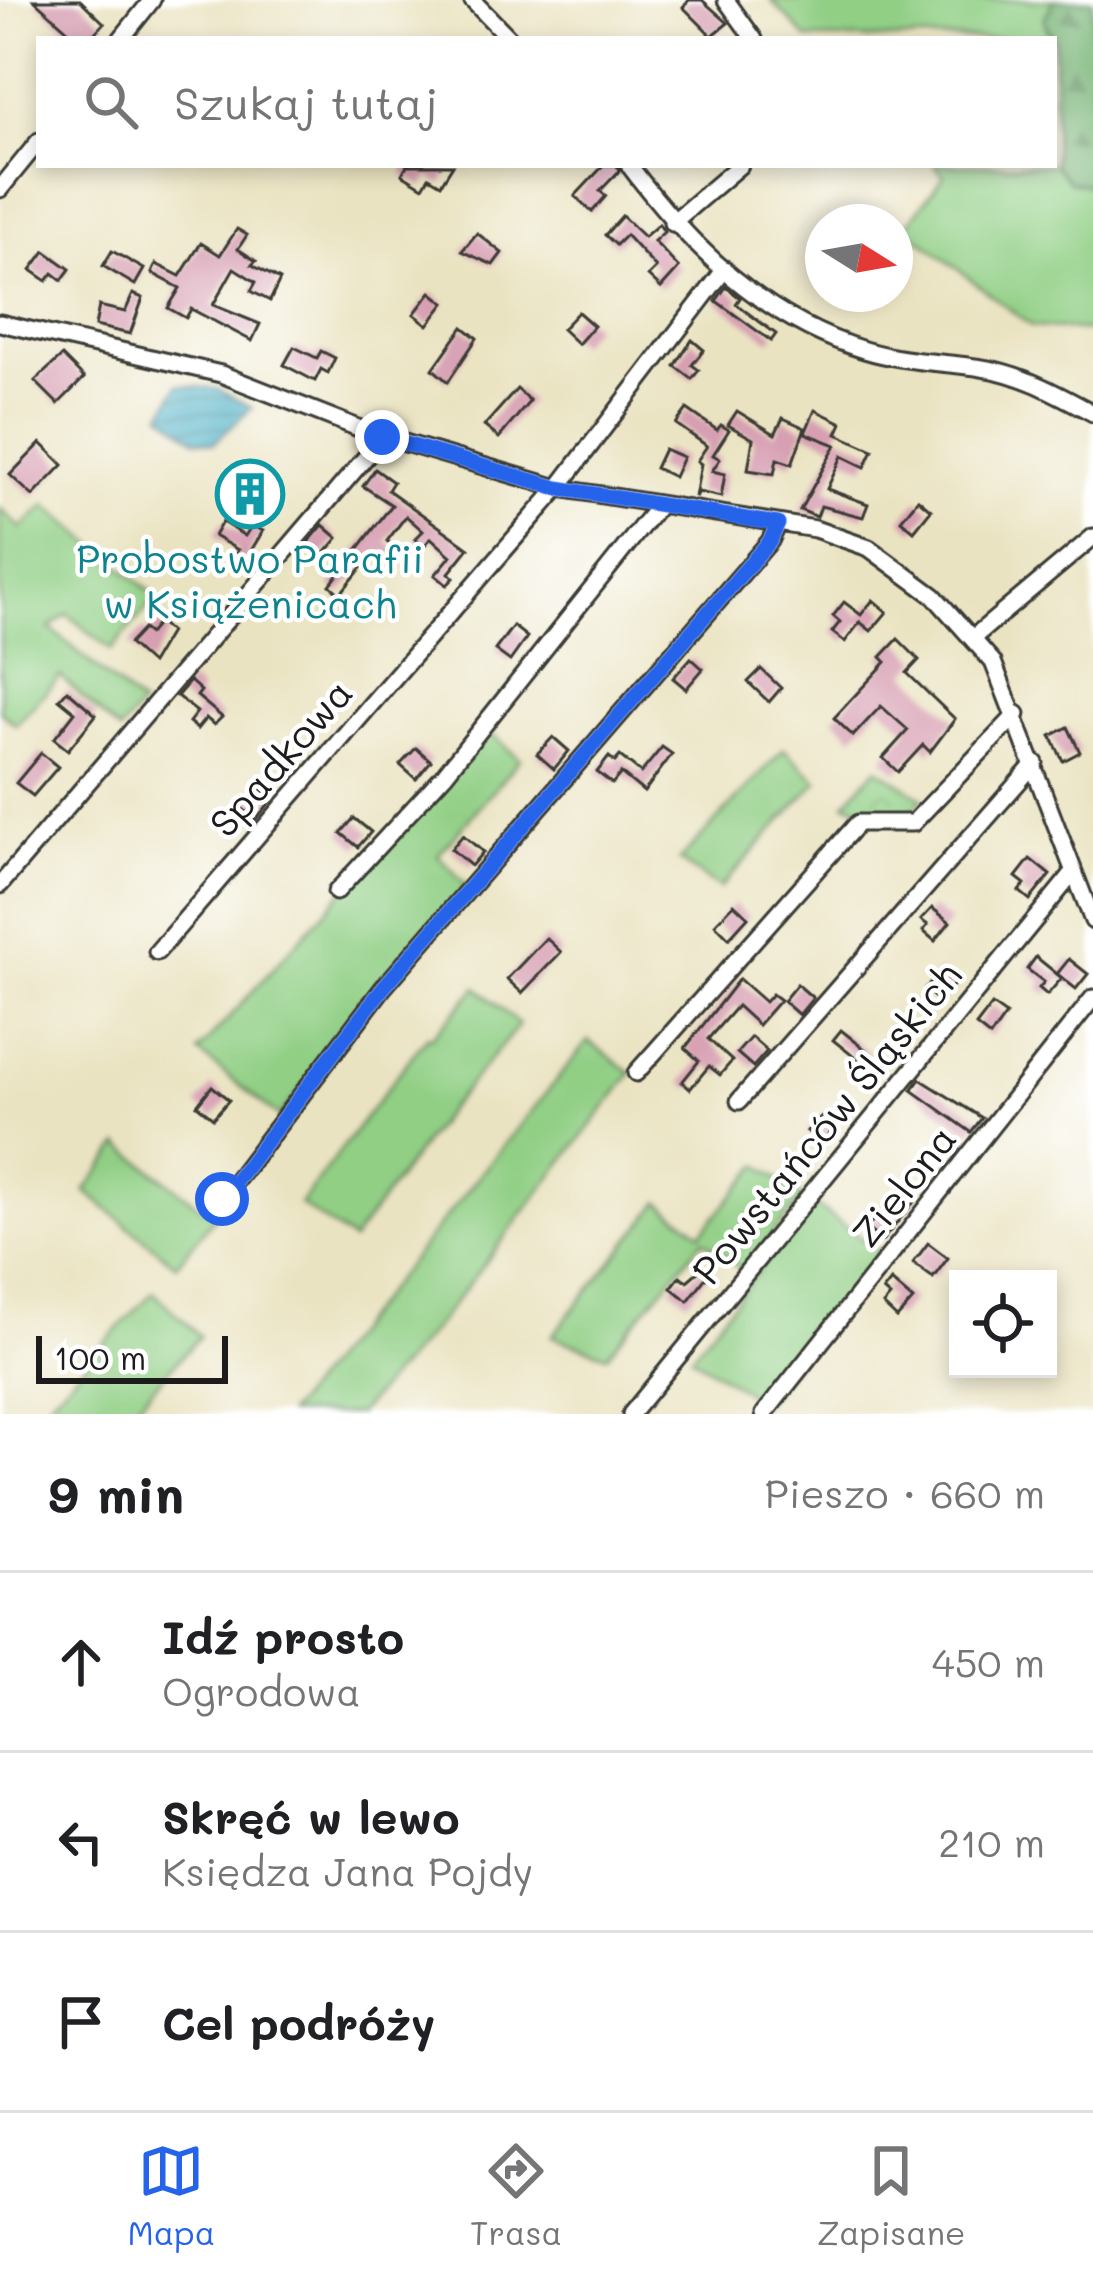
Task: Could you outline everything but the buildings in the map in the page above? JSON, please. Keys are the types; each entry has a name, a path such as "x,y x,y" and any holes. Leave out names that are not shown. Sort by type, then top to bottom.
{"street":[{"path":"123,36 152,0"},
{"path":"472,0 507,36"},
{"path":"726,0 752,36"},
{"path":"0,189 36,145"},
{"path":"630,168 672,223 763,304 862,350 1019,377 1093,413"},
{"path":"672,223 736,168"},
{"name":"Spadkowa","path":"157,952 558,488 725,269"},
{"path":"0,323 221,374 382,437 558,488 828,532 873,551 920,584 975,636 993,662 1093,921"},
{"path":"0,885 382,437"},
{"path":"335,892 444,775 658,506"},
{"path":"222,1199 383,988 770,541 778,524"},
{"path":"975,636 1093,537"},
{"path":"636,1072 857,823 913,823 1017,715"},
{"path":"739,1101 1035,763"},
{"name":"Powstańców Śląskich","path":"631,1414 1073,873"},
{"name":"Zielona","path":"764,1414 1093,998"}],"green space":[{"path":"771,0 1054,0 1044,19 1049,36 804,36"},
{"path":"1054,0 1093,0 1093,185 1069,182 1057,168 1057,36 1044,19"},
{"path":"937,168 1057,168 1069,182 1093,185 1093,331 1032,327 913,234 913,217 944,176"},
{"path":"46,505 157,597 111,650 67,614 50,628 141,706 120,732 60,676 16,725 0,711 0,508 21,528"},
{"path":"488,731 520,759 438,855 466,885 279,1117 198,1052"},
{"path":"784,749 818,781 720,888 679,861"},
{"path":"877,768 923,798 904,821 845,803"},
{"path":"477,987 519,1025 446,1112 352,1241 300,1204 427,1036 431,1038"},
{"path":"588,1041 632,1073 436,1326 358,1414 287,1414"},
{"path":"120,1145 207,1212 217,1200 224,1205 176,1265 85,1191"},
{"path":"759,1165 803,1197 743,1271 703,1240 607,1355 552,1336 660,1202 701,1233"},
{"path":"812,1203 882,1253 763,1403 691,1356"},
{"path":"153,1292 200,1336 129,1414 37,1414"}],"water":[{"path":"178,385 218,389 252,408 214,443 196,440 162,414"}],"place":[{"name":"Probostwo Parafii w Książenicach","path":"250,494"}],"route":[{"path":"222,1199 383,988 770,541 778,524 558,488 382,437"}]}
